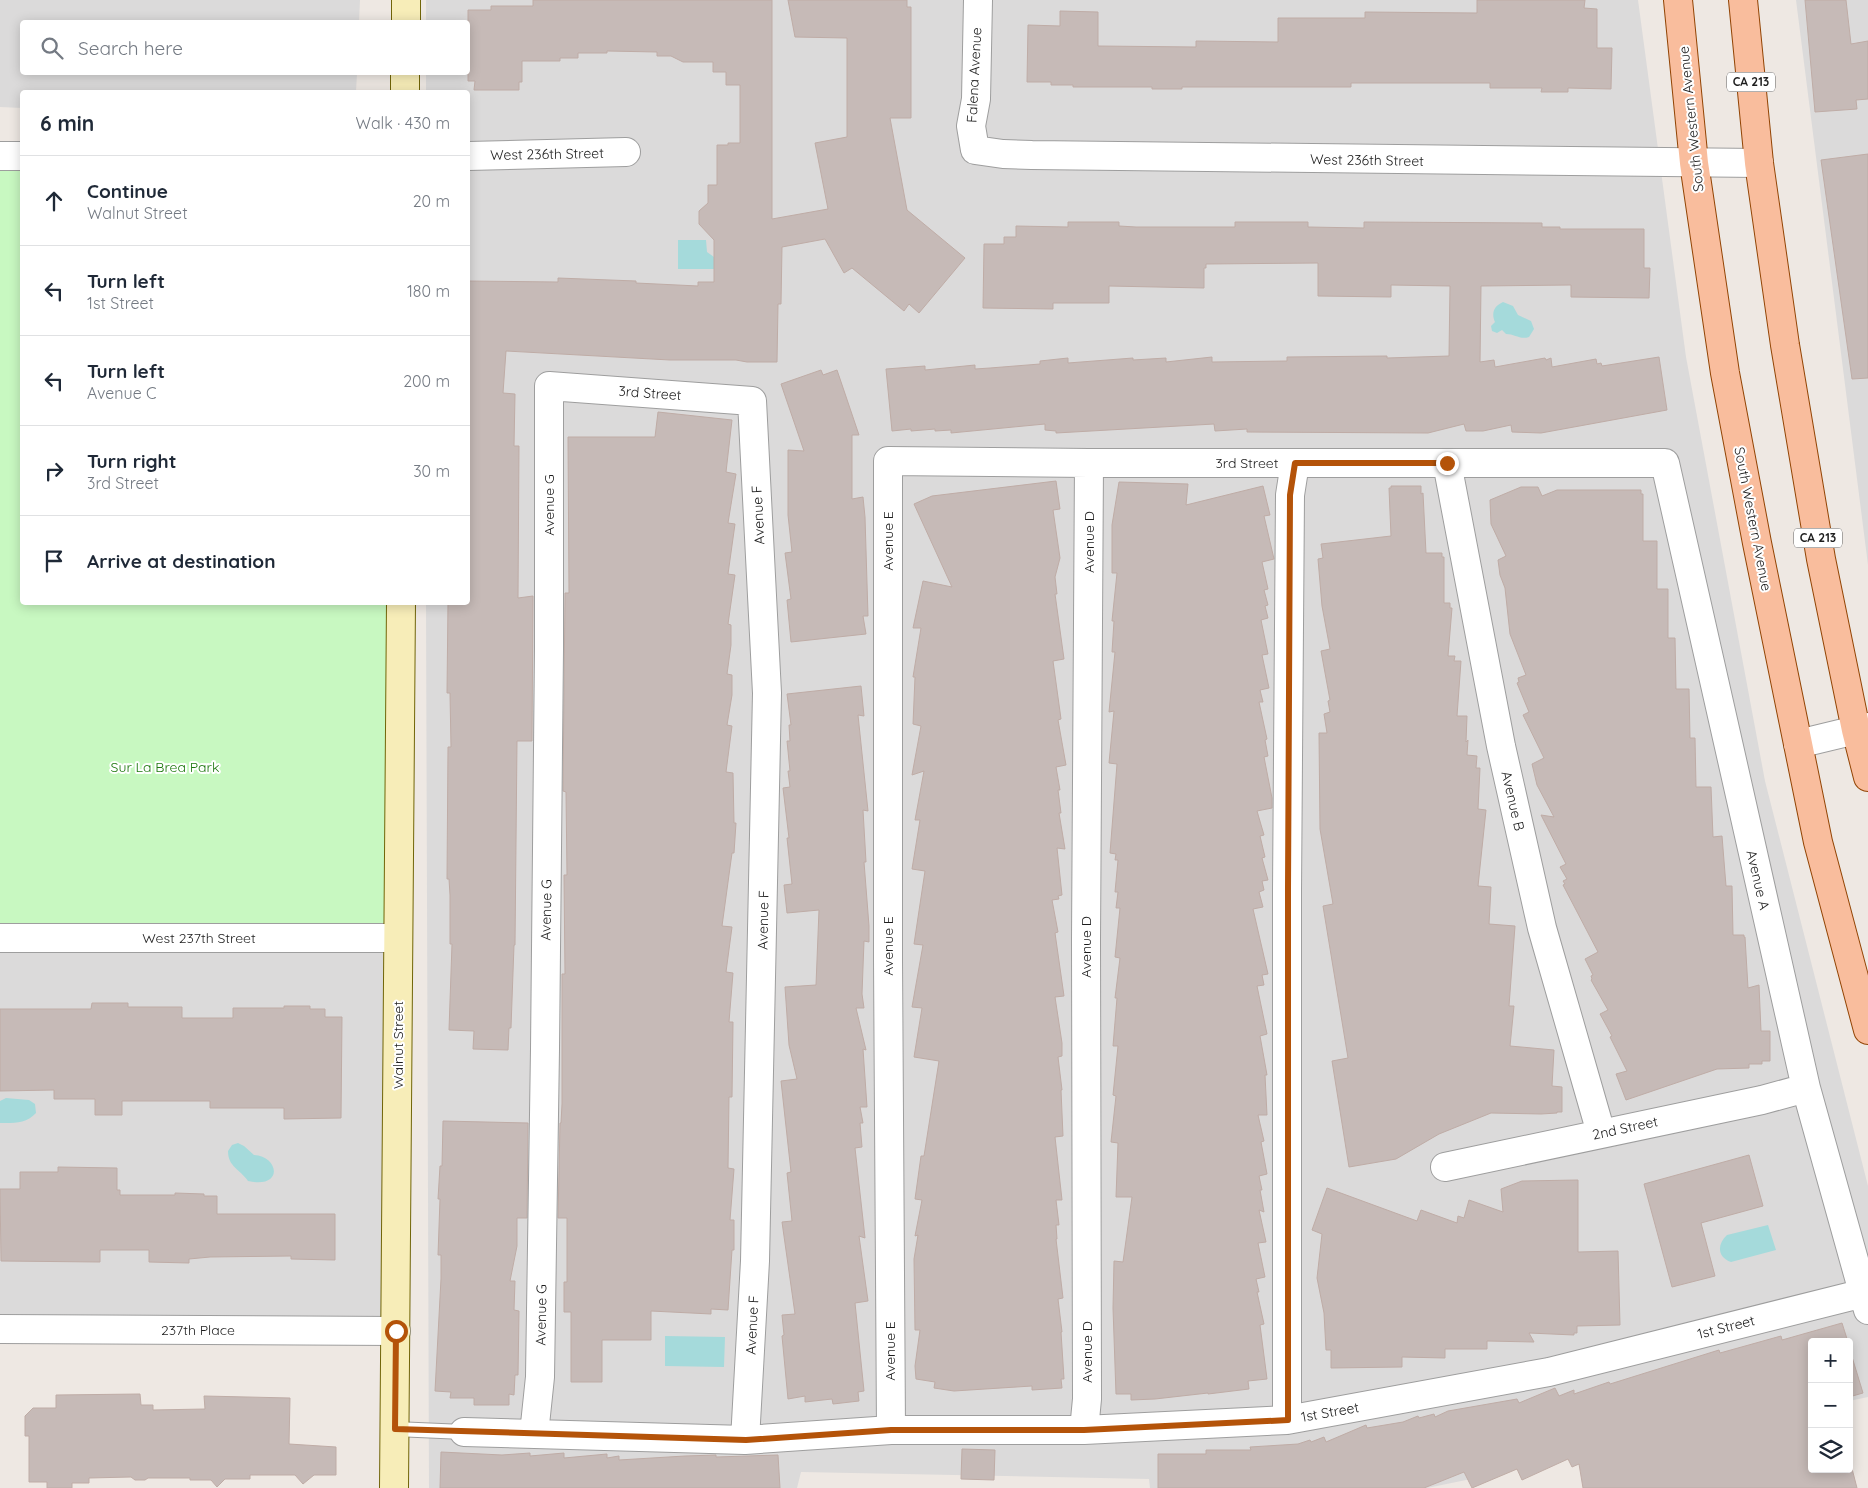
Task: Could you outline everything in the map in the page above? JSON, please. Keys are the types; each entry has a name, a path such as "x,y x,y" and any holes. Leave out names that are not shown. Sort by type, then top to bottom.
{"main road":[{"name":"South Western Avenue","path":"1678,0 1694,163 1725,372 1757,543 1818,842 1868,1030"},
{"name":"CA 213","path":"1743,0 1760,163 1793,394 1821,559 1862,728 1868,777"}],"street":[{"path":"406,0 406,20"},
{"name":"Falena Avenue","path":"975,150 971,126 976,99 978,0"},
{"path":"405,75 405,90"},
{"name":"West 236th Street","path":"975,150 1003,154 1032,155 1760,163"},
{"name":"West 236th Street","path":"470,156 626,152"},
{"path":"0,156 20,156"},
{"name":"3rd Street","path":"549,386 752,401"},
{"name":"Avenue G","path":"534,1434 540,1377 549,649 549,386"},
{"name":"Avenue F","path":"746,1440 755,1261 767,692 752,401"},
{"name":"3rd Street","path":"888,461 1665,463"},
{"name":"Avenue E","path":"888,461 888,960 891,1430"},
{"name":"Avenue D","path":"1084,1430 1087,1399 1086,940 1089,463"},
{"path":"1288,1420 1290,495 1295,463"},
{"name":"Avenue B","path":"1447,463 1501,746 1542,928 1601,1133"},
{"name":"Avenue A","path":"1665,463 1806,1088 1866,1301"},
{"name":"Walnut Street","path":"394,1488 401,605"},
{"path":"1798,744 1862,728"},
{"name":"West 237th Street","path":"0,938 398,938"},
{"name":"2nd Street","path":"1445,1167 1762,1100 1806,1088"},
{"name":"1st Street","path":"464,1432 746,1440 891,1430 1084,1430 1288,1420 1549,1372 1866,1301"},
{"name":"237th Place","path":"0,1329 396,1331"}],"lane":[{"name":"1st Street","path":"395,1429 464,1432"}],"shaded area":[{"path":"0,0 360,0 359,20 20,20 20,75 357,75 356,90 20,90 20,108 0,107"},
{"path":"426,0 1638,0 1686,357 1765,781 1868,1186 1868,1397 1853,1400 1853,1338 1808,1338 1808,1410 1427,1488 1150,1488 1149,1479 801,1472 797,1488 429,1488 426,605 470,605 470,90 426,90 426,75 470,75 470,20 426,20"},
{"path":"1796,0 1868,0 1868,565"},
{"path":"0,944 391,944 393,1325 0,1324"}],"green space":[{"name":"Sur La Brea Park","path":"0,162 20,162 20,605 395,605 393,931 0,932"}],"water":[{"path":"678,240 706,240 707,252 714,257 722,269 678,269"},
{"path":"1503,302 1513,306 1518,315 1531,321 1534,329 1529,337 1523,338 1506,334 1502,330 1497,333 1492,331 1491,326 1495,322 1494,310"},
{"path":"6,1098 29,1100 35,1104 36,1113 24,1121 0,1123 0,1101"},
{"path":"238,1143 254,1155 269,1161 274,1171 272,1177 260,1182 248,1181 230,1161 228,1151 232,1145"},
{"path":"1768,1225 1776,1250 1731,1262 1726,1260 1721,1254 1721,1242 1727,1235"},
{"path":"665,1336 725,1337 724,1367 665,1366"}],"building":[{"path":"533,0 772,0 772,219 828,209 815,143 847,137 847,38 795,37 788,0 907,0 907,7 911,7 911,118 890,118 907,210 965,258 919,313 909,304 904,311 852,268 844,273 825,239 782,247 781,304 778,304 777,362 670,360 506,351 503,393 515,394 514,446 519,446 518,598 533,596 532,741 517,741 515,945 511,1028 509,1028 508,1050 473,1049 474,1031 449,1030 452,944 450,944 449,879 447,879 448,747 451,747 450,693 447,693 448,605 470,605 470,281 558,282 558,278 698,286 698,282 714,282 714,240 699,224 699,211 708,203 708,185 717,185 717,145 740,143 740,85 726,85 726,72 713,72 713,62 683,62 671,56 657,56 657,52 607,51 607,53 578,53 578,58 560,58 560,61 522,61 522,82 519,82 519,90 474,90 475,81 468,81 468,75 470,75 470,20 468,20 468,10 491,10 491,6 533,6"},
{"path":"1477,0 1585,0 1584,8 1597,9 1597,48 1612,48 1611,89 1568,88 1568,92 1541,92 1542,88 1490,88 1490,83 1351,83 1351,87 1182,87 1182,89 1152,89 1152,87 1073,87 1073,85 1051,85 1051,82 1027,82 1028,25 1060,26 1060,11 1098,12 1098,46 1196,47 1196,41 1278,42 1278,18 1365,18 1365,12 1477,13"},
{"path":"1805,0 1846,0 1851,44 1868,41 1868,99 1856,100 1857,109 1815,112"},
{"path":"1868,154 1868,378 1852,379 1821,160"},
{"path":"1068,222 1119,222 1119,226 1136,227 1235,227 1235,222 1308,222 1308,227 1364,228 1364,222 1542,223 1542,227 1560,227 1560,229 1644,229 1644,268 1650,268 1649,298 1571,297 1571,285 1481,286 1480,362 1494,360 1495,367 1551,358 1552,367 1596,359 1597,364 1601,363 1602,366 1659,357 1667,410 1541,433 1512,432 1511,425 1483,431 1466,431 1464,424 1428,433 1247,432 1247,429 1215,431 1214,424 1056,433 1056,431 1045,430 1045,424 951,433 951,430 935,431 935,429 892,431 886,369 925,366 925,370 975,365 975,369 1040,364 1040,361 1068,358 1068,363 1133,358 1133,360 1166,358 1166,362 1212,357 1212,362 1287,361 1287,357 1387,356 1387,358 1449,356 1450,286 1391,285 1391,297 1318,296 1318,263 1206,264 1206,268 1204,268 1204,288 1109,286 1109,303 1053,303 1053,309 983,308 984,244 1004,244 1004,237 1016,237 1016,226 1068,227"},
{"path":"821,370 823,375 837,370 859,435 852,435 852,499 863,497 868,616 863,616 866,634 791,642 787,600 791,599 785,553 792,552 788,515 788,450 804,451 781,384"},
{"path":"658,412 732,420 726,472 736,474 728,523 735,524 728,574 735,575 728,624 731,625 731,645 727,674 732,675 732,695 727,725 732,726 726,772 733,773 734,823 736,823 734,853 732,853 722,926 732,927 726,972 733,973 729,1022 733,1022 732,1097 729,1097 728,1168 734,1169 730,1220 734,1220 734,1250 732,1250 728,1310 711,1309 711,1314 651,1311 651,1340 602,1340 602,1382 571,1382 571,1312 564,1312 564,1282 567,1282 567,1218 558,1218 562,1104 562,974 565,974 564,875 567,875 566,792 563,791 565,593 569,593 568,437 655,437"},
{"path":"1056,481 1060,509 1053,510 1060,558 1055,577 1057,594 1055,594 1064,659 1053,661 1061,719 1058,720 1066,765 1056,767 1060,790 1058,790 1061,813 1059,813 1065,849 1057,848 1062,895 1058,896 1059,899 1052,900 1058,932 1055,933 1064,996 1055,997 1062,1043 1062,1056 1058,1057 1062,1090 1063,1136 1055,1137 1062,1200 1056,1200 1059,1225 1056,1225 1056,1239 1063,1298 1058,1299 1062,1332 1064,1379 1061,1379 1062,1388 1032,1390 1032,1386 954,1391 934,1388 935,1382 916,1379 915,1366 920,1330 915,1330 914,1259 918,1235 915,1236 922,1200 915,1199 939,1061 914,1057 922,1008 912,1007 923,945 914,944 925,871 912,869 920,820 915,820 924,771 912,775 921,726 913,724 915,677 913,677 921,628 913,628 923,581 952,587 914,504 932,496"},
{"path":"1119,482 1188,484 1186,505 1263,486 1270,515 1264,516 1274,559 1262,562 1268,589 1264,590 1268,605 1265,606 1268,618 1261,620 1268,654 1262,655 1269,688 1260,690 1263,702 1259,702 1267,739 1265,740 1268,756 1264,757 1272,798 1272,808 1257,811 1264,835 1260,836 1265,857 1262,858 1268,880 1262,881 1264,890 1259,892 1263,907 1253,909 1268,974 1262,975 1264,985 1257,986 1267,1034 1260,1036 1267,1075 1265,1075 1267,1115 1258,1115 1264,1141 1261,1142 1267,1174 1259,1176 1264,1212 1259,1210 1266,1242 1258,1243 1265,1277 1256,1279 1264,1324 1260,1325 1267,1379 1248,1381 1249,1389 1131,1400 1131,1394 1116,1394 1113,1308 1114,1261 1123,1262 1132,1197 1116,1197 1118,1143 1111,1142 1116,1096 1113,1095 1118,1046 1113,1046 1117,998 1115,998 1120,958 1115,957 1120,908 1116,908 1118,892 1115,892 1118,860 1115,860 1116,854 1110,853 1117,764 1109,763 1114,711 1109,712 1115,652 1112,652 1114,621 1112,621 1117,573 1112,573 1112,525"},
{"path":"1391,486 1421,486 1426,553 1442,553 1442,557 1444,557 1444,603 1450,603 1450,608 1452,608 1448,656 1455,656 1454,661 1461,661 1457,716 1467,716 1467,755 1477,756 1476,768 1480,768 1478,809 1486,810 1478,886 1491,887 1489,924 1515,926 1509,1006 1514,1006 1510,1046 1554,1050 1552,1086 1562,1087 1562,1112 1541,1114 1491,1113 1439,1134 1396,1159 1349,1167 1332,1061 1348,1058 1323,906 1333,904 1320,829 1319,733 1327,733 1324,714 1330,712 1328,701 1330,700 1321,651 1330,649 1322,606 1318,559 1323,558 1321,544 1391,536 1389,488"},
{"path":"1521,487 1538,487 1542,496 1557,490 1641,490 1641,494 1643,494 1643,541 1657,541 1657,589 1668,589 1668,638 1675,638 1676,689 1689,689 1690,738 1695,738 1696,787 1711,787 1713,837 1722,836 1726,886 1732,886 1733,935 1744,935 1745,937 1748,988 1759,985 1761,1031 1770,1031 1770,1061 1762,1061 1762,1064 1749,1064 1749,1068 1717,1069 1626,1100 1616,1074 1627,1071 1600,1014 1608,1010 1591,980 1593,975 1585,959 1598,952 1563,885 1565,884 1563,881 1567,879 1560,867 1566,864 1541,815 1554,817 1537,785 1532,764 1544,758 1523,715 1529,712 1517,683 1519,682 1518,678 1526,675 1510,634 1505,588 1500,575 1498,560 1506,556 1491,524 1490,500"},
{"path":"861,686 864,716 858,715 868,811 863,810 869,942 864,941 862,994 864,1008 856,1008 866,1050 863,1049 867,1107 860,1107 863,1123 860,1123 862,1147 855,1148 865,1238 859,1236 868,1301 855,1303 864,1391 858,1392 859,1401 833,1404 832,1399 805,1402 805,1396 788,1399 782,1336 784,1335 782,1315 795,1314 782,1222 792,1221 787,1173 791,1172 781,1081 797,1079 789,1045 785,987 816,985 819,910 787,913 784,885 792,884 783,788 790,787 787,741 790,741 789,725 791,725 787,694"},
{"path":"92,1003 128,1003 128,1007 182,1007 182,1018 233,1018 233,1008 310,1006 310,1009 325,1009 325,1017 342,1017 341,1118 284,1119 284,1108 210,1108 210,1101 122,1101 122,1115 95,1115 95,1099 54,1099 54,1090 0,1091 0,1009 91,1009"},
{"path":"443,1121 528,1123 527,1218 517,1218 517,1246 510,1281 515,1281 514,1310 519,1311 518,1375 515,1375 514,1395 509,1394 509,1405 474,1405 474,1398 450,1398 451,1392 435,1391 441,1279 441,1255 438,1255 440,1199 438,1199 440,1166 442,1166"},
{"path":"1749,1155 1763,1206 1701,1223 1715,1276 1672,1287 1644,1184"},
{"path":"58,1167 117,1168 117,1190 120,1190 120,1195 175,1195 175,1193 217,1196 217,1214 335,1214 335,1260 291,1259 291,1256 210,1257 189,1259 189,1263 149,1262 149,1250 100,1250 100,1262 1,1261 0,1189 20,1189 20,1172 58,1172"},
{"path":"1578,1180 1578,1252 1618,1251 1620,1325 1577,1326 1577,1333 1574,1333 1574,1335 1529,1333 1534,1342 1487,1341 1487,1349 1445,1349 1445,1358 1402,1357 1402,1367 1331,1368 1331,1350 1326,1350 1324,1313 1317,1278 1322,1234 1312,1230 1327,1188 1417,1221 1421,1210 1457,1223 1458,1216 1464,1218 1469,1200 1503,1212 1501,1189 1522,1181"},
{"path":"1842,1323 1847,1338 1808,1338 1808,1473 1853,1472 1857,1488 1583,1488 1579,1464 1572,1467 1568,1459 1522,1480 1517,1469 1472,1488 1464,1472 1424,1488 1158,1488 1158,1454 1206,1454 1206,1450 1251,1450 1250,1447 1298,1444 1324,1437 1326,1442 1366,1425 1367,1428 1434,1414 1435,1417 1448,1411 1517,1399 1519,1403 1555,1388 1559,1396 1574,1390 1574,1394 1719,1350 1720,1353 1781,1336 1782,1340"},
{"path":"1853,1360 1863,1393 1853,1396"},
{"path":"140,1394 141,1405 153,1405 153,1410 205,1409 204,1396 290,1398 289,1444 336,1447 336,1475 314,1475 303,1484 295,1475 250,1475 250,1479 225,1479 217,1487 211,1480 190,1480 190,1478 148,1478 145,1480 135,1480 131,1477 89,1478 89,1483 72,1483 72,1488 47,1488 47,1482 29,1482 29,1436 25,1436 25,1416 33,1408 56,1408 56,1395"},
{"path":"962,1449 995,1450 994,1480 961,1479"},
{"path":"441,1452 502,1455 530,1453 530,1456 564,1453 564,1458 607,1454 607,1458 619,1456 619,1460 716,1455 716,1457 778,1455 780,1488 440,1488"}],"route":[{"path":"396,1331 395,1429 746,1440 891,1430 1084,1430 1288,1420 1290,495 1295,463 1447,463"}]}
